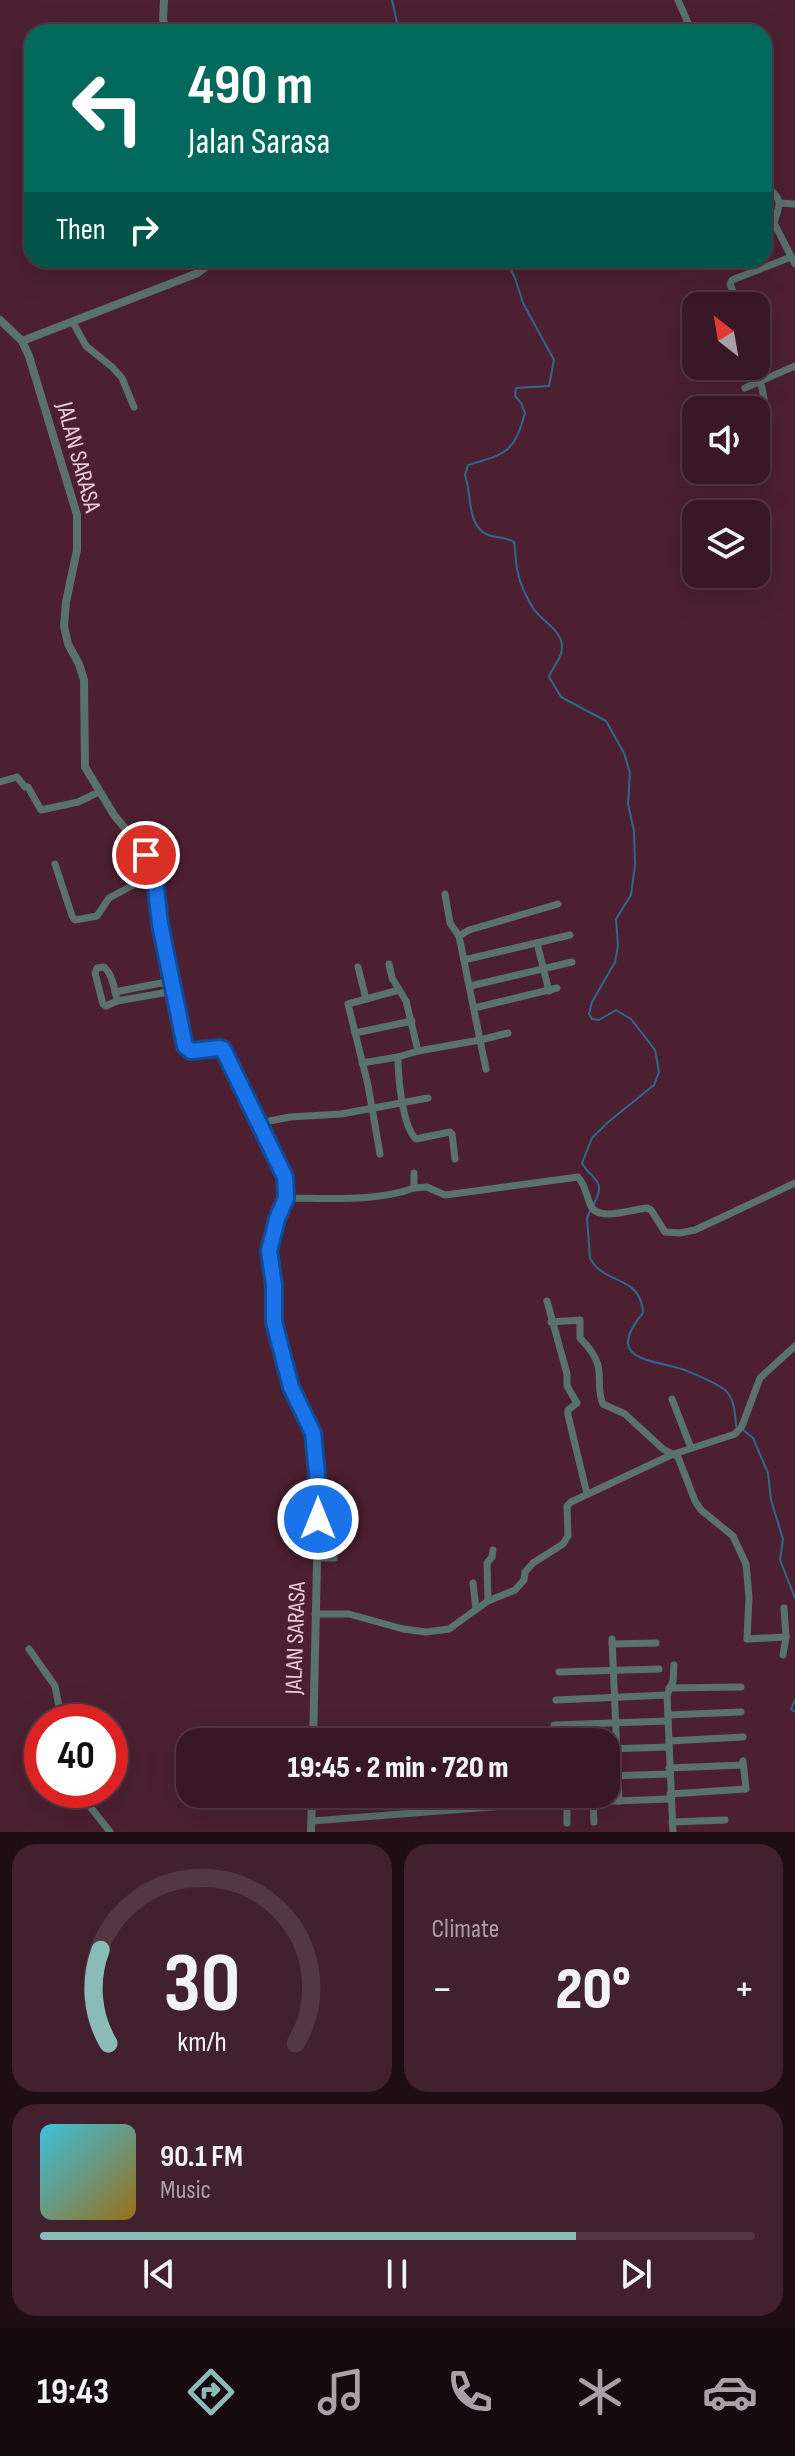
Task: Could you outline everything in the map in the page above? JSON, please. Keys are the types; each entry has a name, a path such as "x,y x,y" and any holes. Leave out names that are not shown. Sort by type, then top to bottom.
{"street":[{"path":"164,0 164,24"},
{"path":"678,0 688,24"},
{"path":"772,192 780,203 774,223 793,260 772,267"},
{"path":"780,203 795,204"},
{"path":"0,320 22,341 204,268"},
{"path":"733,292 730,284 732,280 769,268"},
{"path":"72,321 83,343 122,378 134,407"},
{"name":"JALAN SARASA","path":"22,341 34,371 77,515 78,538 64,626 68,644 84,680 85,767 120,823 144,851 154,874 160,924 186,1048 191,1051 223,1049 285,1177 286,1198 269,1251 274,1285 274,1322 291,1387 313,1433 317,1465 313,1728"},
{"path":"745,388 795,366"},
{"path":"760,381 763,396"},
{"path":"0,782 17,777 28,787 41,810 78,802 99,792"},
{"path":"55,864 75,920 97,916 109,898 154,874"},
{"path":"445,894 450,923 459,936 486,1069"},
{"path":"459,936 469,930 558,904"},
{"path":"464,960 570,935"},
{"path":"474,1008 553,989 542,968 537,943"},
{"path":"470,986 572,962"},
{"path":"389,964 392,978 406,1001 418,1051"},
{"path":"117,1001 106,967 97,968 95,973 104,1005 163,993 173,985"},
{"path":"358,967 366,999"},
{"path":"115,992 161,983 173,985"},
{"path":"380,1154 348,1004 399,990"},
{"path":"355,1033 412,1021"},
{"path":"362,1063 508,1033"},
{"path":"398,1057 403,1103 413,1137 450,1132 455,1159"},
{"path":"259,1123 290,1117 341,1114 428,1098"},
{"path":"414,1173 414,1188"},
{"path":"286,1198 350,1198 427,1187 445,1195 578,1177 591,1207 597,1213 606,1215 647,1208 665,1232 680,1233 701,1228 795,1183"},
{"path":"547,1301 567,1374 567,1386 577,1403 568,1410 568,1415 587,1494"},
{"path":"551,1322 580,1320 580,1338 588,1344 598,1362 601,1401 605,1406 625,1414 681,1461 701,1510 733,1536 745,1561 749,1597 747,1639 786,1637"},
{"path":"315,1614 349,1614 403,1629 433,1632 454,1626 488,1601 515,1590 533,1563 563,1544 568,1536 569,1503 671,1455 735,1434 742,1426 760,1378 795,1346"},
{"path":"672,1399 691,1448"},
{"path":"318,1519 330,1520"},
{"path":"488,1601 487,1563 493,1550"},
{"path":"317,1558 334,1558"},
{"path":"473,1583 476,1609"},
{"path":"783,1655 786,1637 784,1608"},
{"path":"615,1728 612,1642 656,1643"},
{"path":"29,1649 55,1686 58,1704"},
{"path":"673,1832 668,1691 673,1681 674,1665"},
{"path":"559,1672 659,1669"},
{"path":"556,1700 741,1687"},
{"path":"554,1725 741,1712"},
{"path":"620,1748 743,1737"},
{"path":"620,1776 743,1763 746,1789 620,1801"},
{"path":"91,1808 110,1832"},
{"path":"311,1832 312,1808"},
{"path":"312,1821 486,1808"},
{"path":"567,1808 567,1823"},
{"path":"593,1808 594,1822"},
{"path":"672,1822 725,1820"}],"waterway":[{"path":"392,0 397,24"},
{"path":"510,268 523,303 554,360 549,386 516,388 515,396 525,413 512,444 500,454 468,465 465,475 471,508 481,531 514,542 517,569 526,595 537,613 559,636 562,652 549,677 561,697 606,721 624,753 630,773 628,804 634,831 635,865 631,895 616,919 618,946 615,962 592,1002 589,1014 592,1019 599,1020 616,1010 631,1019 655,1050 659,1072 654,1085 592,1138 582,1163 599,1185 594,1204"},
{"path":"591,1209 587,1218 590,1258 604,1273 629,1286 641,1301 643,1313 632,1329 628,1341 630,1349 646,1360 685,1370 725,1390 733,1402 736,1426"},
{"path":"742,1429 753,1438 768,1473 771,1500 783,1539 780,1560 795,1598"},
{"path":"795,1700 791,1709 795,1712"}],"route":[{"path":"146,855 155,879 160,924 185,1046 191,1051 223,1049 287,1184 286,1198 270,1240 274,1322 291,1387 313,1433 318,1519"}]}
